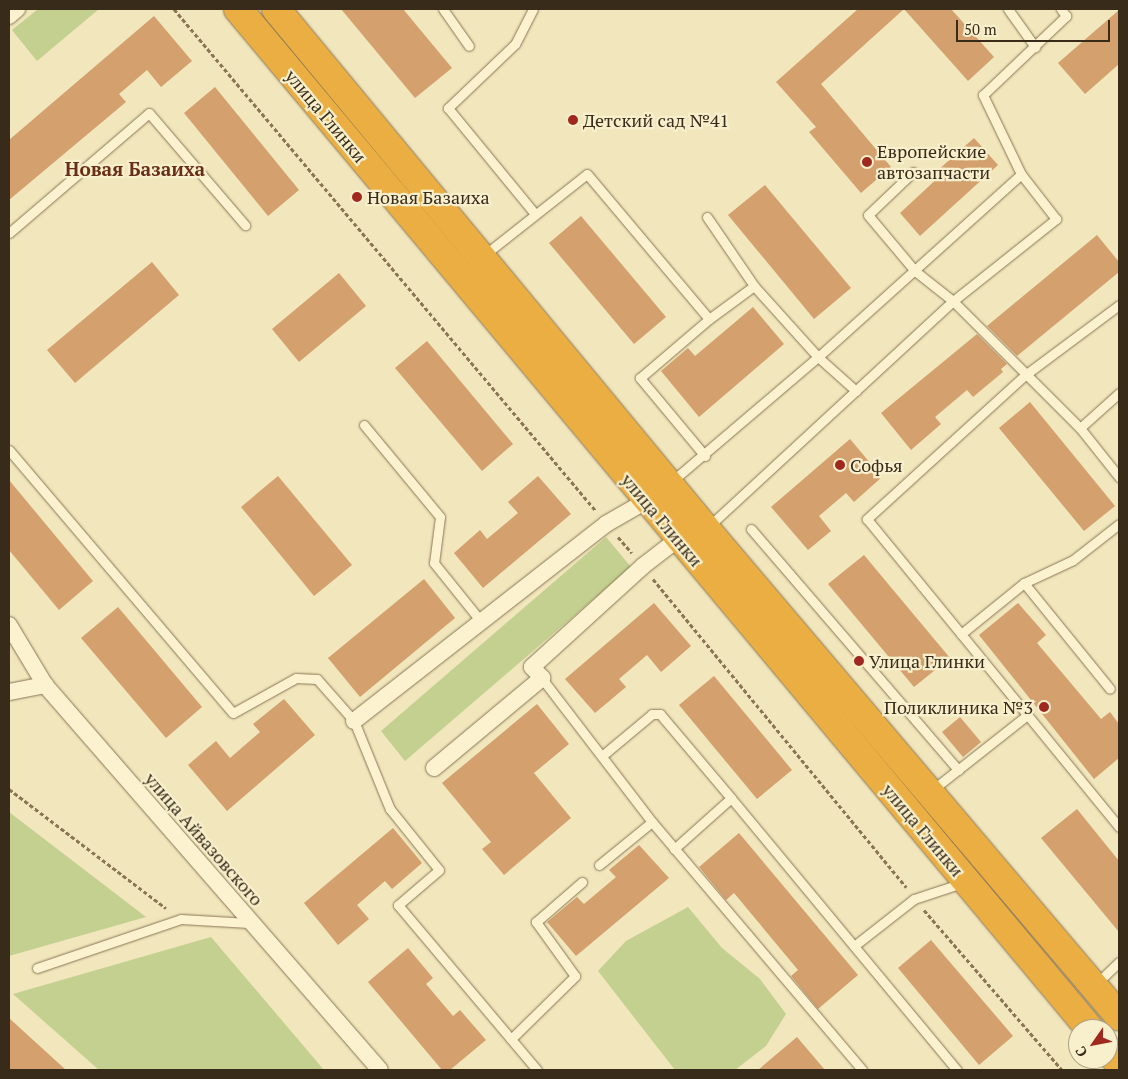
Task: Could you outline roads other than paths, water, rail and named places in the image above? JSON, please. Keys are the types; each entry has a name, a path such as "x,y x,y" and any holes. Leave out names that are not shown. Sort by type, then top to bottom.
{"highway":[{"name":"улица Глинки","path":"238,9 646,501 1082,1019"},
{"name":"улица Глинки","path":"276,9 706,529 1119,1016"},
{"path":"336,128 358,109"},
{"path":"907,811 929,792"}],"street":[{"path":"9,16 17,9"},
{"path":"354,721 480,620 606,524 646,501"},
{"path":"434,768 537,672 643,566 678,539"},
{"name":"улица Айвазовского","path":"9,625 45,685 249,923 380,1070"},
{"path":"9,692 45,685"}],"lane":[{"path":"443,9 469,46"},
{"path":"533,9 515,44 448,108 535,214"},
{"path":"1008,9 1035,47"},
{"path":"706,529 953,301 1056,219 1021,174 983,95 1066,16 1061,9"},
{"path":"9,233 149,113 245,225"},
{"path":"913,172 868,215 915,270 953,301 1080,428 1119,477"},
{"path":"480,258 586,174 709,319"},
{"path":"669,484 818,357 1021,174"},
{"path":"707,217 754,286 818,357 856,391"},
{"path":"704,456 640,378 709,319 754,286"},
{"path":"1119,304 1025,375 866,519 1119,827"},
{"path":"1080,428 1119,393"},
{"path":"364,425 440,517 434,563 480,620"},
{"path":"9,450 233,714 296,678 317,679 354,721 390,809 439,870 398,905 537,1070"},
{"path":"961,634 1024,583 1074,560 1119,524"},
{"path":"751,529 958,770"},
{"path":"1024,583 1110,690"},
{"path":"537,672 603,755 674,850 862,1070"},
{"path":"603,755 652,714 660,714 957,1070"},
{"path":"929,792 1026,716"},
{"path":"674,850 732,798"},
{"path":"599,865 652,822"},
{"path":"511,1039 575,976 536,922 582,882"},
{"path":"854,946 914,899 967,882"},
{"path":"37,968 181,919 249,923"},
{"path":"1093,987 1119,962"}],"place":[{"name":"Детский сад №41","path":"573,120"},
{"name":"Европейские автозапчасти","path":"867,162"},
{"name":"Новая Базаиха","path":"357,197"},
{"name":"Софья","path":"840,465"},
{"name":"Улица Глинки","path":"859,661"},
{"name":"Поликлиника №3","path":"1044,707"}],"district":[{"name":"Новая Базаиха","path":"135,169"}]}
